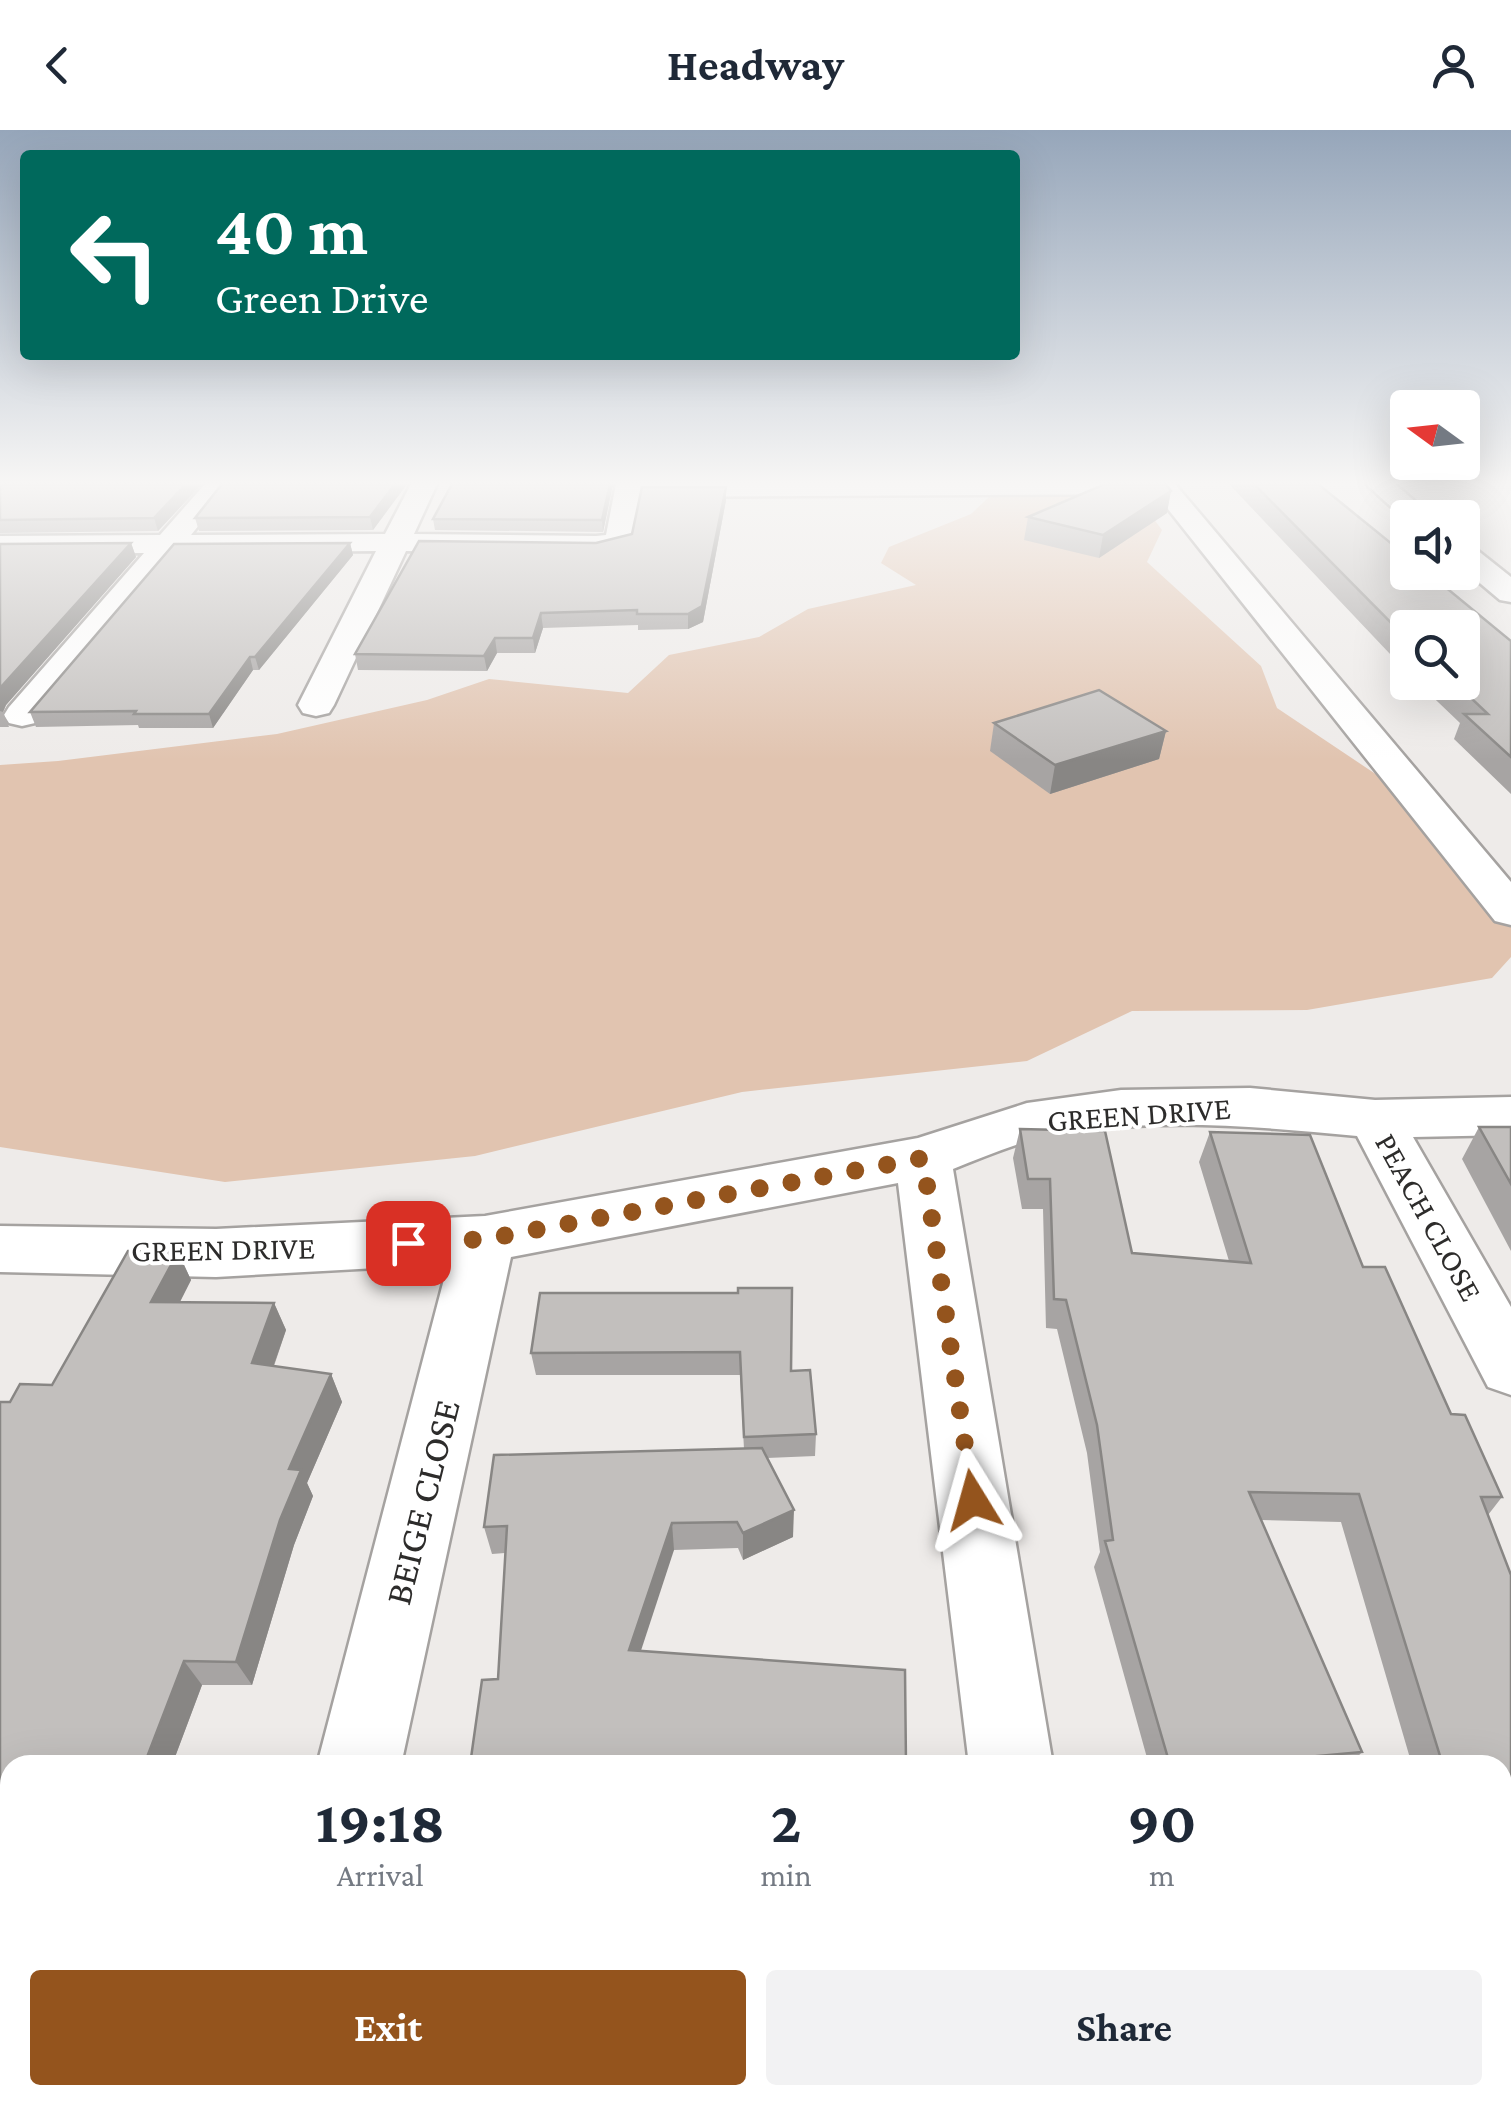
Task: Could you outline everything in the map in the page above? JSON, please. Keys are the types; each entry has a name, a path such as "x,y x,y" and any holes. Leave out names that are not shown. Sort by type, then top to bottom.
{"street":[{"path":"22,716 141,576"},
{"path":"316,705 379,576"},
{"path":"1238,576 1511,911"},
{"path":"1491,576 1511,593"},
{"name":"GREEN DRIVE","path":"0,1249 216,1252 486,1239 923,1158 1027,1122 1121,1108 1250,1107 1375,1118 1511,1116"},
{"name":"PEACH CLOSE","path":"1375,1118 1511,1367"},
{"path":"923,1158 1010,1755"},
{"name":"BEIGE CLOSE","path":"361,1755 486,1239"}],"shaded area":[{"path":"902,576 1163,576 1261,666 1277,708 1389,783 1511,917 1511,957 1492,978 1307,1010 1132,1011 1027,1061 742,1092 475,1156 225,1182 0,1147 0,765 277,734 427,700 489,679 628,693 669,655 759,637 808,609 916,585"}],"building":[{"path":"0,576 101,576 0,688"},
{"path":"146,576 322,576 255,657 250,657 209,714 30,712"},
{"path":"399,576 708,576 702,606 688,614 637,614 637,610 541,613 533,638 495,638 484,656 355,654"},
{"path":"1345,576 1390,576 1390,590 1449,590 1473,610 1390,610 1390,622"},
{"path":"1480,616 1511,641 1511,757 1464,714 1488,714 1473,700 1480,700"},
{"path":"1099,690 1166,731 1055,765 994,723"},
{"path":"1479,1127 1511,1127 1511,1184"},
{"path":"1020,1129 1105,1131 1132,1253 1251,1263 1210,1132 1310,1135 1363,1267 1385,1267 1451,1414 1465,1415 1502,1497 1481,1497 1511,1575 1511,1755 1440,1755 1359,1494 1249,1492 1362,1752 1167,1755 1105,1541 1113,1540 1097,1425 1066,1300 1054,1299 1050,1179 1028,1179"},
{"path":"128,1251 178,1252 151,1302 274,1303 252,1363 331,1374 289,1469 301,1470 280,1520 236,1662 184,1661 148,1755 0,1755 0,1402 10,1402 20,1384 52,1385"},
{"path":"738,1288 792,1288 791,1371 810,1370 816,1434 744,1437 740,1352 531,1353 540,1293 738,1293"},
{"path":"762,1448 794,1510 743,1533 737,1522 672,1523 629,1650 905,1670 906,1755 471,1755 482,1680 498,1679 507,1526 484,1527 494,1455"}],"route":[{"path":"408,1243 486,1239 923,1158 973,1500"}]}
